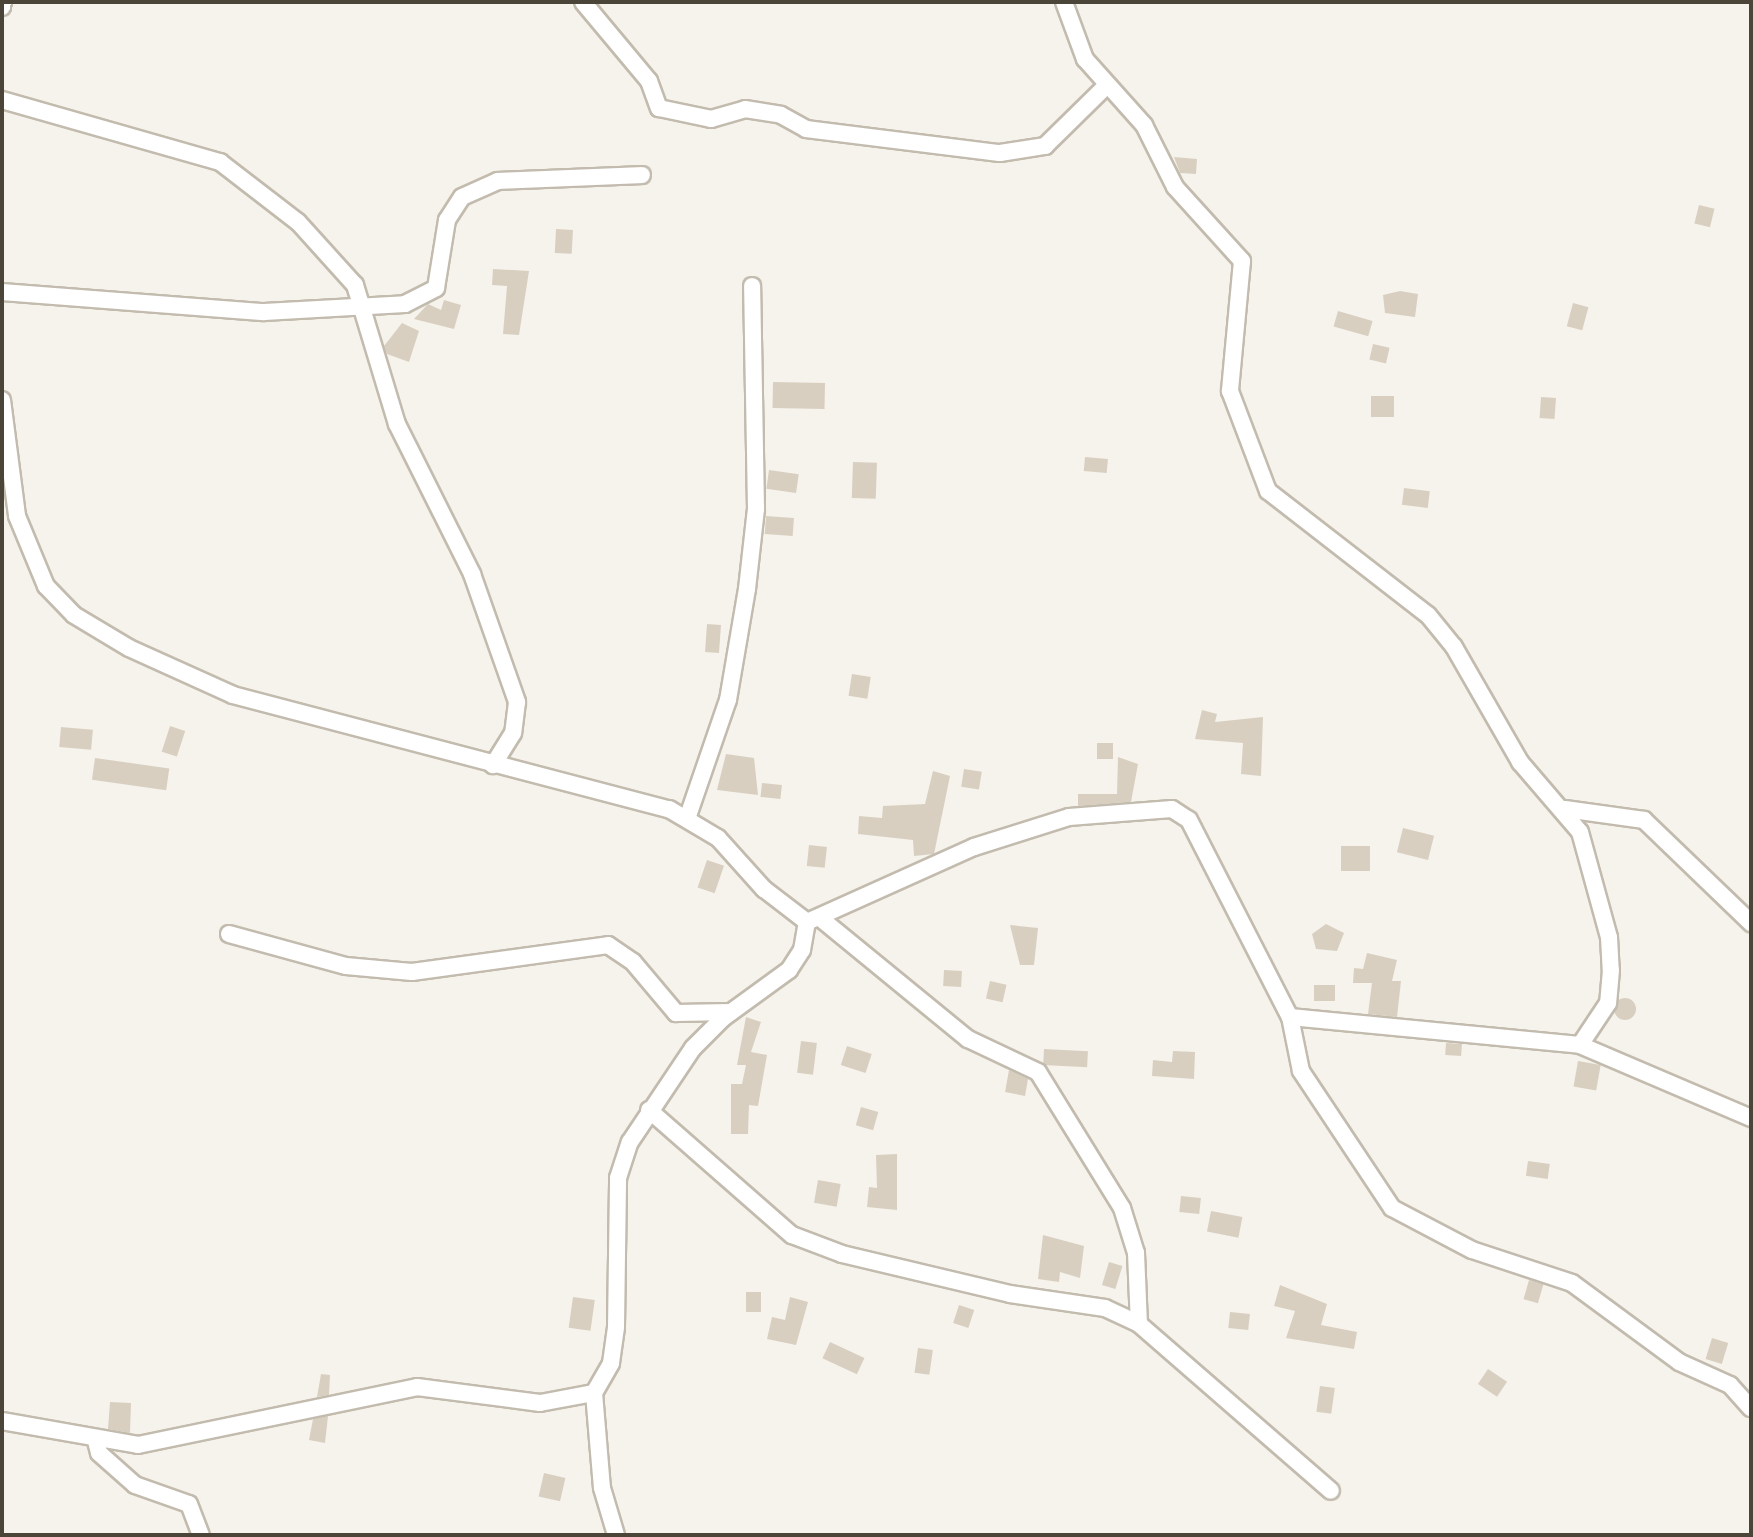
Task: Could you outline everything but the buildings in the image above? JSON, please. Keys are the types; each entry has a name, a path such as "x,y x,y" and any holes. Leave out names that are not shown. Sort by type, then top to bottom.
{"street":[{"path":"2,7 3,2"},
{"path":"583,2 649,81 659,108 711,119 745,109 781,115 806,129 1000,153 1045,146 1107,85"},
{"path":"1064,2 1085,59 1158,145 1175,187 1242,261 1230,391 1268,491 1428,615 1454,647 1520,762 1565,809 1580,832 1610,955 1608,1003 1580,1045"},
{"path":"2,100 220,162 298,222 355,285 366,310 367,338 397,424 472,574 517,702 513,733 494,765"},
{"path":"2,292 264,312 366,310 405,304 436,288 447,220 462,197 498,181 642,174"},
{"path":"688,817 728,700 747,589 756,509 752,286"},
{"path":"2,400 17,516 30,556 46,586 74,615 128,648 233,695 688,817 813,920 968,1039 1038,1072 1122,1208 1136,1253 1139,1324"},
{"path":"616,1535 602,1488 594,1393 611,1363 616,1327 618,1178 649,1110 693,1048 731,1012 789,970 802,950 813,920 907,872 974,846 1069,817 1172,808 1189,820 1290,1017 1301,1071 1392,1208 1472,1250 1572,1283 1679,1362 1730,1385 1751,1408"},
{"path":"1565,809 1644,820 1751,923"},
{"path":"229,934 346,966 412,972 608,945 633,962 676,1013 731,1012"},
{"path":"1290,1017 1580,1045 1751,1118"},
{"path":"649,1110 792,1235 842,1254 1010,1294 1105,1308 1139,1324 1331,1491"},
{"path":"2,1422 96,1441 175,1441 418,1387 540,1404 594,1393"},
{"path":"96,1441 99,1452 135,1485 190,1504 201,1535"}]}
